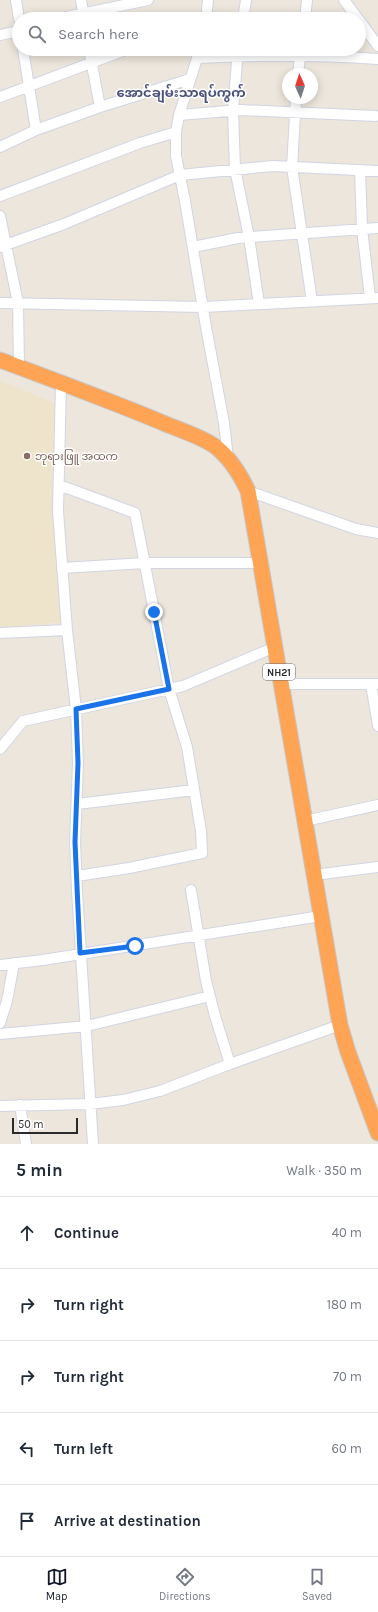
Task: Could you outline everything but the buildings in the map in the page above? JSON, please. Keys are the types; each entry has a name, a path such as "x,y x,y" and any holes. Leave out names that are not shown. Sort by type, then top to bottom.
{"highway":[{"name":"NH21","path":"0,360 147,416 205,441 216,447 228,458 240,473 248,491 340,1025 348,1052 378,1133"}],"street":[{"path":"16,0 18,12"},
{"path":"81,0 83,12"},
{"path":"100,12 148,0"},
{"path":"207,12 208,0"},
{"path":"244,12 246,0"},
{"path":"305,12 307,0"},
{"path":"344,0 353,12"},
{"path":"366,30 378,46"},
{"path":"0,36 12,33"},
{"path":"24,56 36,130"},
{"path":"91,56 100,107"},
{"path":"0,97 109,56"},
{"path":"197,56 179,115 176,132 176,156 224,423 228,458"},
{"path":"237,56 233,111 235,170 249,237 259,304"},
{"path":"299,68 300,56"},
{"path":"339,56 378,59"},
{"path":"0,147 36,130 100,107 190,79"},
{"path":"296,104 292,167 312,301"},
{"path":"179,115 233,111 376,116"},
{"path":"0,196 113,153 176,132"},
{"path":"3,246 64,224 180,175 273,166 378,171"},
{"path":"0,303 203,307 374,298 362,229 360,170"},
{"path":"0,216 3,246 18,303 18,367"},
{"path":"193,247 249,237 378,228"},
{"path":"61,383 58,511 66,630 76,709 78,763 75,842 80,953 87,1026 93,1144"},
{"path":"58,485 135,513 169,689 187,747 201,831 202,853 129,868 77,876"},
{"path":"248,491 356,529 378,534"},
{"path":"62,568 145,563 261,563"},
{"path":"0,633 66,630"},
{"path":"0,750 23,721 183,686 275,647"},
{"path":"282,684 374,684 378,726"},
{"path":"77,804 194,790"},
{"path":"305,820 378,805"},
{"path":"314,875 378,867"},
{"path":"191,890 210,996 230,1064"},
{"path":"0,965 321,916"},
{"path":"0,1023 7,1001 14,963"},
{"path":"0,1034 87,1026 210,996"},
{"path":"0,1106 90,1104 123,1100 160,1091 230,1064 340,1025"},
{"path":"20,1105 26,1144"}],"shaded area":[{"name":"ဘုရားဖြူ အထက","path":"0,381 55,403 55,510 65,622 0,627"}],"place":[{"name":"ဘုရားဖြူ အထက","path":"27,456"}],"district":[{"name":"အောင်ချမ်းသာရပ်ကွက်","path":"181,92"}],"route":[{"path":"135,946 80,953 75,842 78,763 76,709 169,689 154,612"}]}
